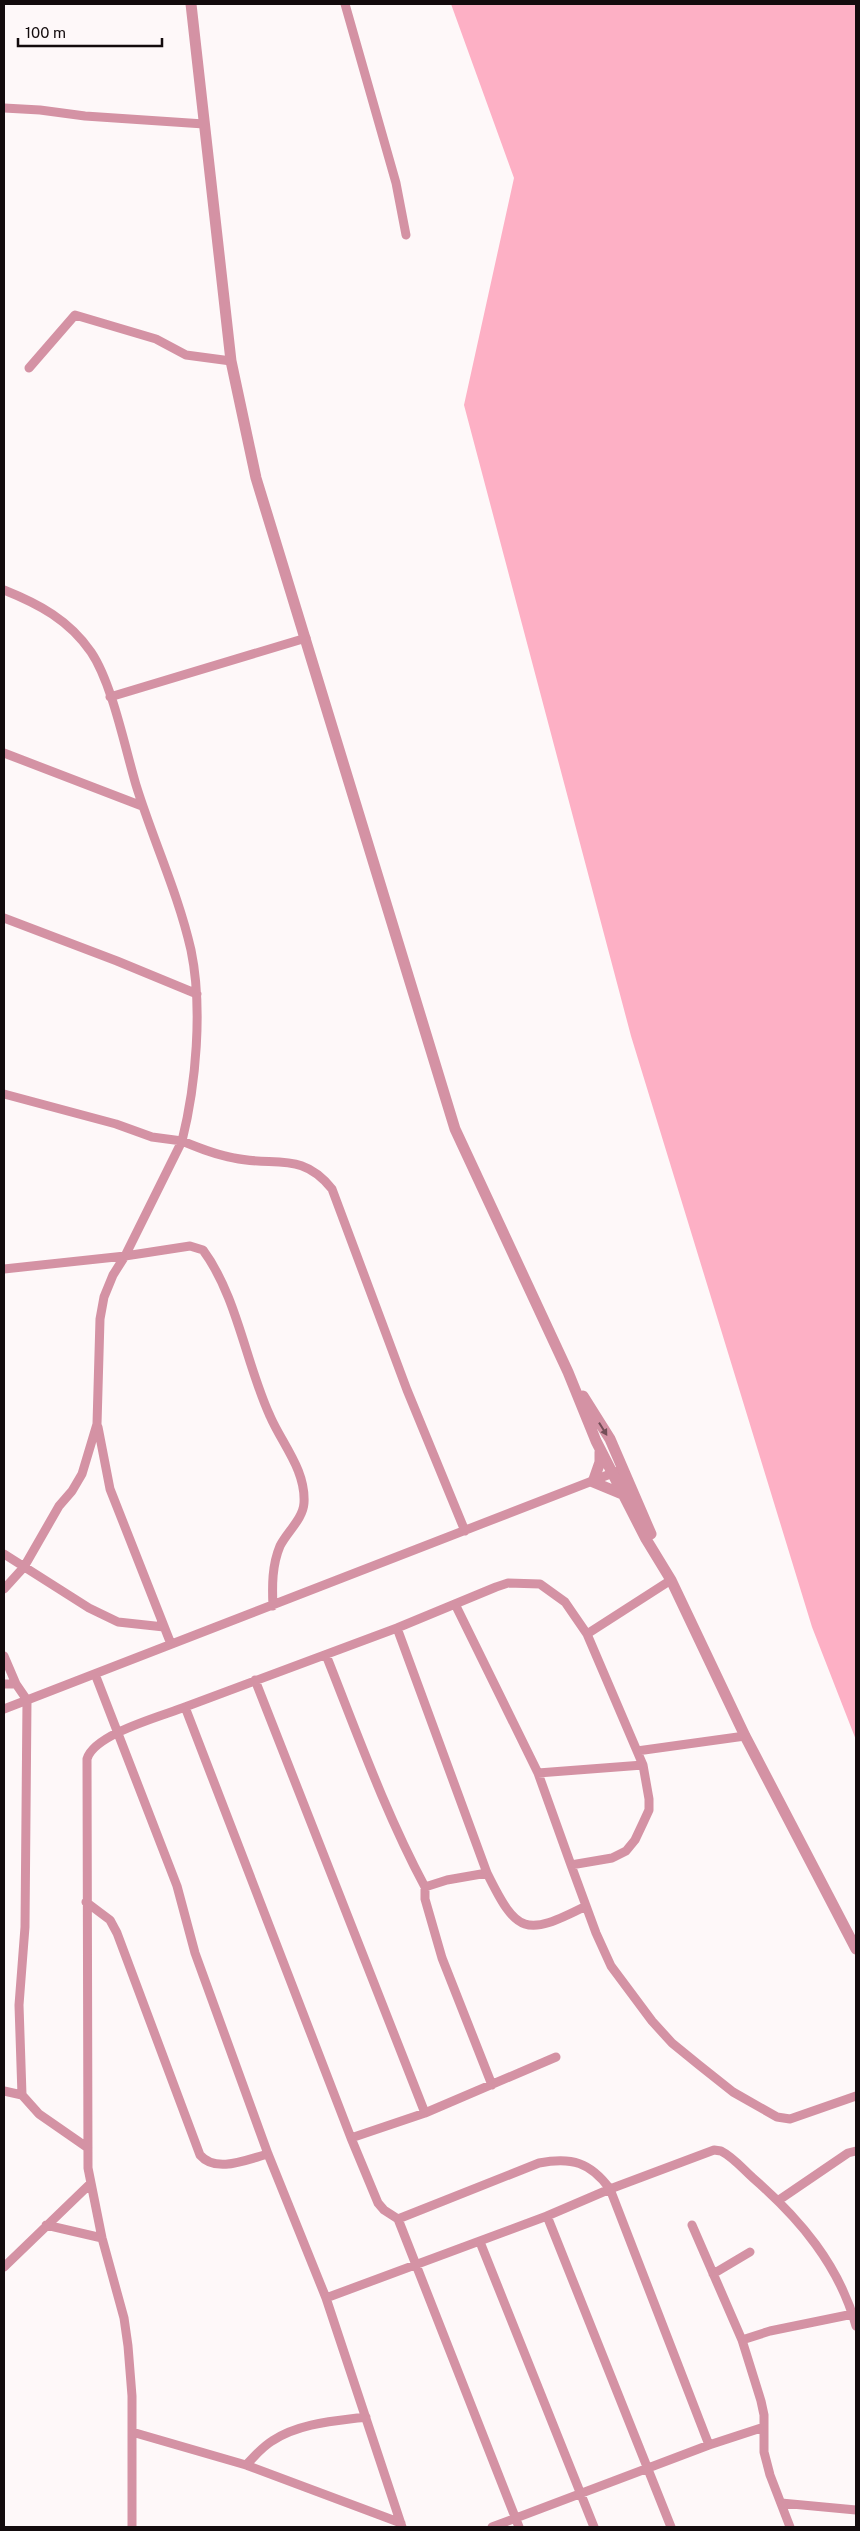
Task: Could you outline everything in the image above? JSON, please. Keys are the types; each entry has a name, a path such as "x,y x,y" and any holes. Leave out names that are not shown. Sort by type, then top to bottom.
{"street":[{"path":"191,4 231,361 256,478 455,1129 568,1372 600,1450 622,1494 671,1580 745,1736 856,1949"},
{"path":"345,4 396,182 406,235"},
{"path":"4,108 40,110 85,116 204,124"},
{"path":"29,368 75,315 156,339 186,355 231,361"},
{"path":"4,590 35,602 56,615 73,630 92,653 110,697 142,806 171,884 190,949 197,994 191,1106 182,1142 104,1297 100,1319 97,1424 110,1490 171,1644"},
{"path":"110,697 306,638"},
{"path":"4,753 142,806"},
{"path":"4,918 197,994"},
{"path":"4,1094 116,1124 152,1137 182,1142 235,1159 291,1162 308,1166 322,1176 332,1189 407,1390 465,1531"},
{"path":"4,1270 197,1247 207,1256 224,1290 270,1416 294,1460 303,1490 304,1505 277,1555 272,1584 273,1606"},
{"path":"568,1372 610,1439 657,1555"},
{"path":"4,1589 24,1567 59,1506 72,1491 82,1474 97,1424"},
{"path":"593,1482 600,1462 600,1450"},
{"path":"4,1709 623,1469"},
{"path":"593,1482 622,1494"},
{"path":"4,1554 88,1608 118,1622 164,1627"},
{"path":"587,1634 671,1580"},
{"path":"132,2527 132,2387 126,2327 102,2238 90,2184 88,2148 87,1759 92,1748 118,1732 397,1628 508,1583 540,1584 565,1602 587,1634 647,1778 649,1810 635,1840 626,1851 612,1858 571,1865"},
{"path":"455,1604 538,1774 586,1906 612,1966 652,2021 672,2043 733,2092 764,2112 776,2117 790,2119 856,2096"},
{"path":"397,1628 487,1873 512,1917 525,1924 540,1926 554,1922 586,1906"},
{"path":"326,1655 384,1803 425,1887 426,1899 442,1958 492,2085"},
{"path":"4,1656 16,1684 27,1700 25,1927 18,2005 22,2096"},
{"path":"95,1674 176,1886 194,1953 268,2154 326,2298 402,2525"},
{"path":"255,1680 425,2113"},
{"path":"4,1684 16,1684"},
{"path":"185,1707 351,2138 378,2202 384,2210 398,2219 517,2523"},
{"path":"637,1751 745,1736"},
{"path":"538,1774 642,1765"},
{"path":"425,1887 447,1880 487,1873"},
{"path":"86,1902 110,1920 117,1933 200,2155 205,2161 224,2165 268,2154"},
{"path":"351,2138 425,2113 556,2057"},
{"path":"4,2091 22,2096 39,2114 88,2148"},
{"path":"326,2298 480,2242 610,2189 714,2150 727,2154 779,2200 824,2254 844,2291 856,2326"},
{"path":"779,2200 848,2153 856,2151"},
{"path":"398,2219 539,2163 559,2160 582,2164 598,2172 610,2189 708,2445"},
{"path":"4,2267 90,2184"},
{"path":"546,2216 671,2527"},
{"path":"46,2225 102,2238"},
{"path":"692,2225 742,2340 761,2401 764,2452 790,2527"},
{"path":"480,2242 594,2527"},
{"path":"714,2274 750,2252"},
{"path":"742,2340 770,2330 853,2314"},
{"path":"246,2465 271,2441 288,2432 316,2424 366,2417"},
{"path":"492,2527 517,2523 581,2494 708,2445 764,2427"},
{"path":"132,2432 246,2465 402,2525"},
{"path":"781,2504 856,2510"}],"shaded area":[{"path":"451,4 856,4 856,1740 812,1627 631,1036 464,405 514,178"}]}
